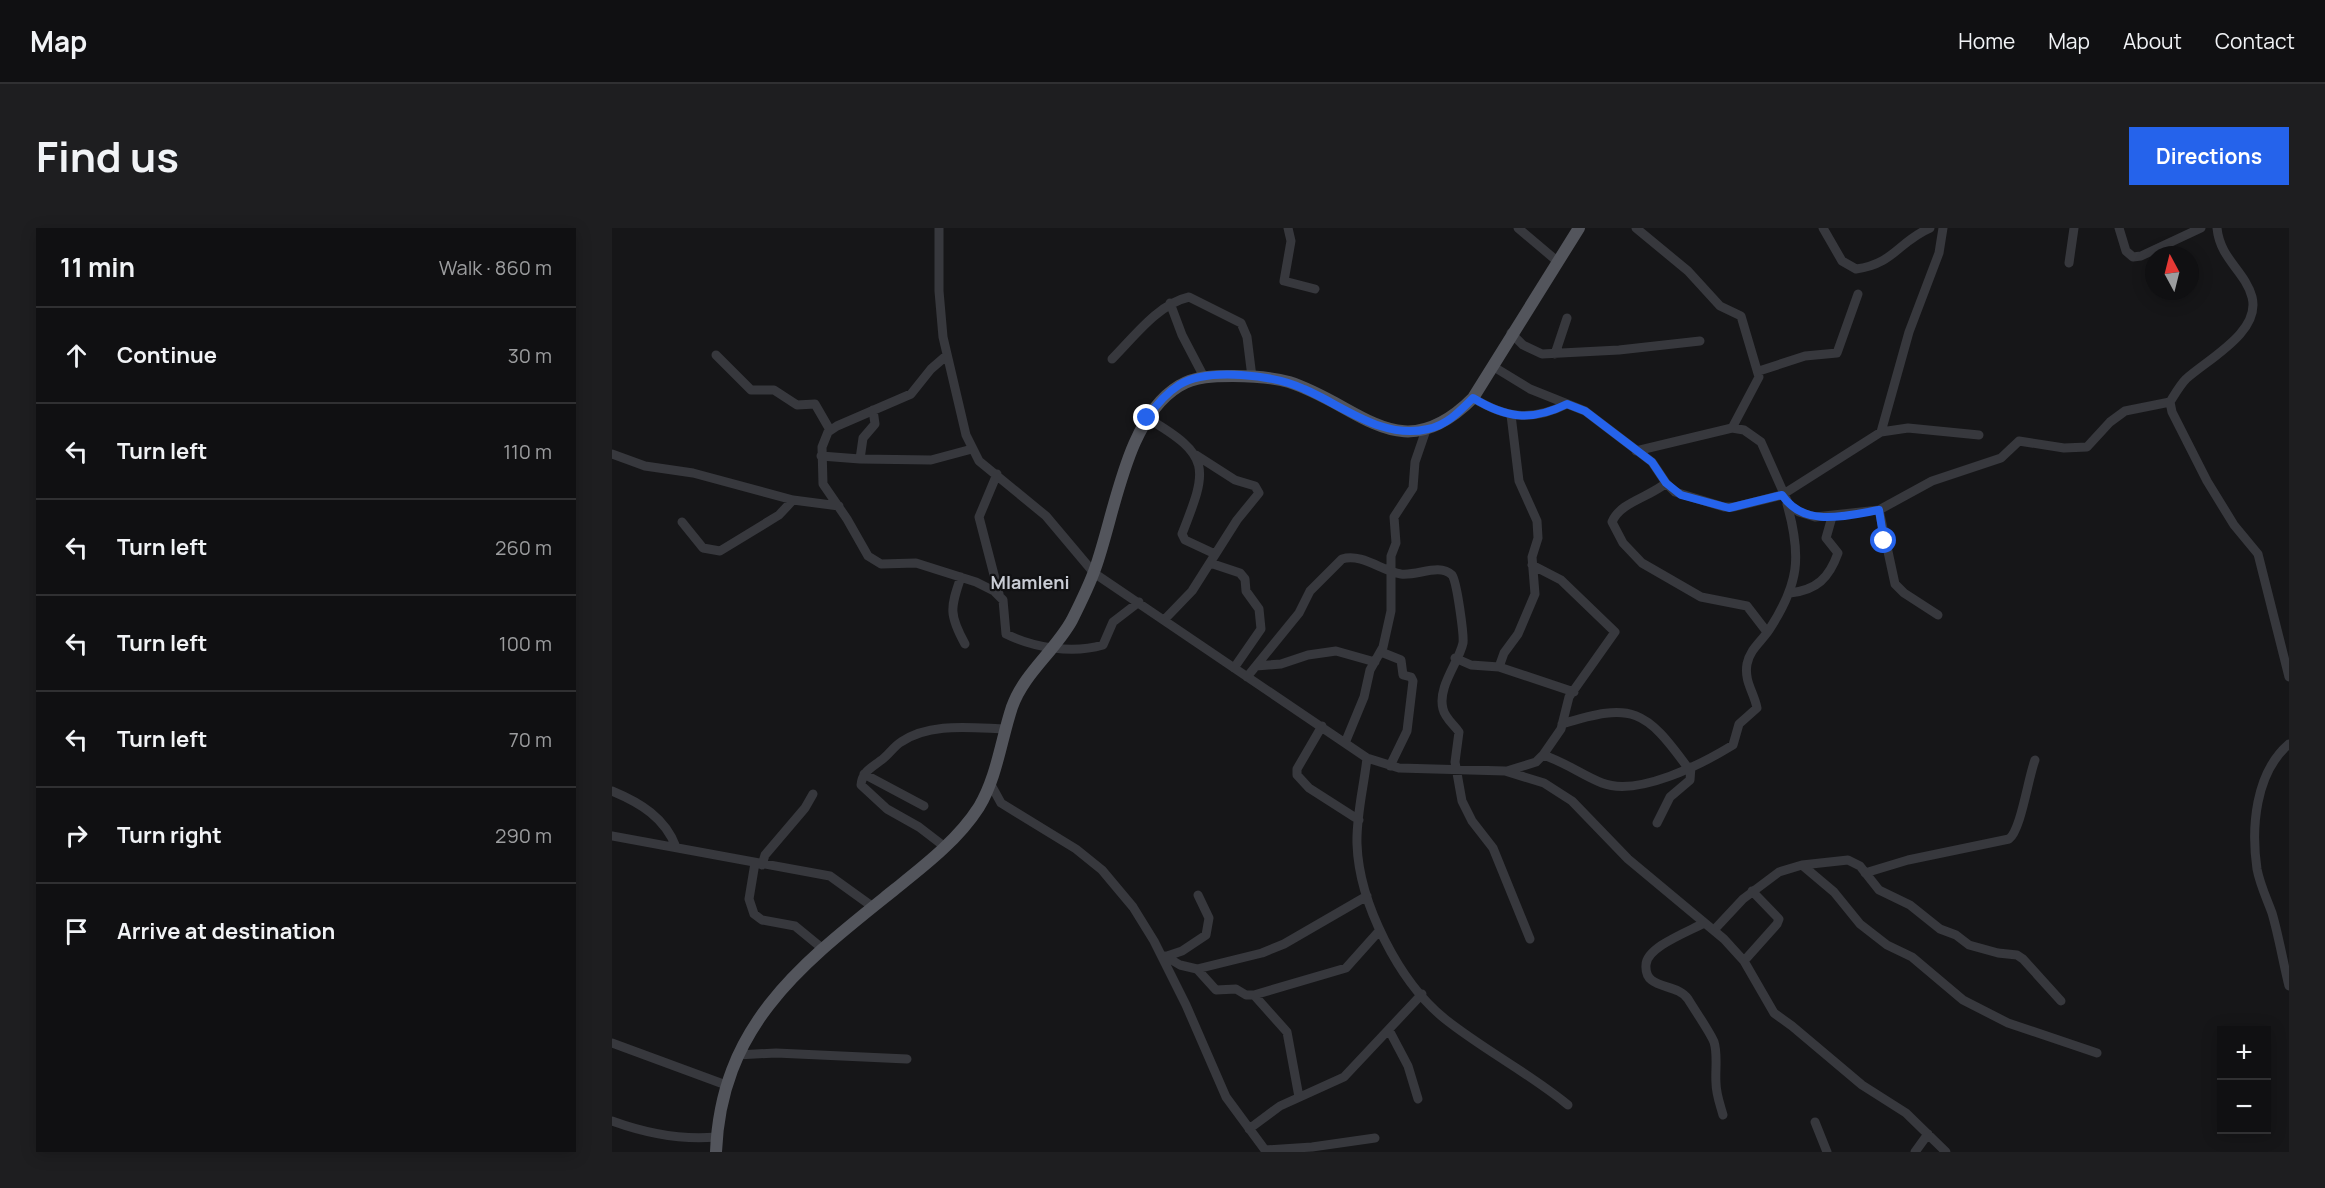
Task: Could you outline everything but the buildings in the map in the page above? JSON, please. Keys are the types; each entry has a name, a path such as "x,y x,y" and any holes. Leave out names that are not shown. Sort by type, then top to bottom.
{"main road":[{"path":"716,1152 716,1137 726,1085 737,1055 756,1022 784,985 823,949 945,847 980,806 990,783 1012,707 1024,682 1054,647 1071,621 1094,573 1126,466 1147,418 1173,390 1193,379 1204,377 1252,377 1290,383 1379,427 1426,430 1454,417 1473,398 1494,367 1511,333 1579,228"}],"street":[{"path":"939,228 939,291 946,356 972,449 979,461 1046,516 1094,573 1367,758 1390,766 1456,771 1505,771 1536,762 1544,755 1562,724 1574,692 1615,632 1561,580 1532,565"},
{"path":"1288,228 1291,241 1284,281 1315,289"},
{"path":"1518,228 1557,261"},
{"path":"1636,228 1688,271 1720,306 1741,316 1759,371 1756,384 1732,428"},
{"path":"1823,228 1842,261 1857,269 1889,259 1913,235 1930,228"},
{"path":"1881,432 1909,332 1939,254 1943,228"},
{"path":"2069,263 2074,228"},
{"path":"2119,228 2126,250 2133,257 2141,256 2200,228"},
{"path":"1784,498 1793,509 1806,516 1832,517 1879,510 1932,481 2001,458 2016,442 2064,448 2086,447 2110,422 2125,411 2170,402 2185,380 2238,336 2252,318 2252,296 2223,251 2217,228"},
{"path":"1759,371 1805,356 1838,353 1858,294"},
{"path":"1112,358 1170,303 1189,297 1241,323 1247,337 1252,377"},
{"path":"1170,303 1182,335 1204,377"},
{"path":"1555,354 1568,318"},
{"path":"1511,333 1536,353 1555,354 1700,341"},
{"path":"716,355 751,390 774,390 797,405 815,404 830,430"},
{"path":"946,356 931,369 911,394 830,430 821,456 823,484 839,506 868,556 876,562 916,563 986,586 999,594"},
{"path":"1494,367 1530,389 1585,411 1659,470 1666,483 1681,495 1729,508 1784,498 1881,432 1908,428 1979,435"},
{"path":"1473,398 1496,411 1511,416 1533,415 1567,404"},
{"path":"2170,402 2175,423 2207,481 2234,525 2258,554 2289,677"},
{"path":"860,459 863,438 874,427 873,410"},
{"path":"1499,667 1504,653 1518,634 1535,594 1532,565 1538,538 1538,526 1519,481 1511,416"},
{"path":"1147,418 1166,429 1196,455 1235,480 1251,484 1260,490 1192,591 1165,619"},
{"path":"1544,755 1565,763 1604,784 1615,786 1662,779 1690,768 1732,745 1739,724 1757,708 1748,689 1747,665 1755,645 1767,632 1790,593 1797,565 1784,498 1761,442 1750,433 1732,428 1636,451"},
{"path":"1345,743 1375,662 1381,652 1391,611 1391,556 1396,543 1394,517 1413,488 1415,462 1426,430"},
{"path":"821,456 931,460 972,449"},
{"path":"612,454 645,466 693,473 793,500 839,506"},
{"path":"1196,455 1201,469 1200,484 1182,534 1185,540 1244,577 1245,588 1259,609 1261,629 1234,668"},
{"path":"997,474 979,517 999,594 1003,600 1006,634 1054,647 1081,651 1103,645 1113,622 1139,602"},
{"path":"1666,483 1651,495 1618,511 1612,522 1615,531 1642,562 1701,597 1747,606 1767,632"},
{"path":"682,522 703,548 720,551 779,515 793,500"},
{"path":"1879,510 1895,584 1904,593 1938,615"},
{"path":"1790,593 1819,585 1826,578 1838,553 1826,538 1832,517"},
{"path":"1247,677 1299,613 1310,591 1342,559 1362,559 1391,572 1410,574 1439,569 1452,575 1457,587 1463,642 1448,673 1442,705 1445,714 1459,732 1456,771 1466,811 1493,848 1530,939"},
{"path":"961,577 952,604 951,615 965,644"},
{"path":"1256,666 1281,664 1308,655 1336,651 1375,662"},
{"path":"1381,652 1401,660 1403,675 1411,677 1413,681 1407,730 1390,766"},
{"path":"1455,658 1471,664 1499,667 1574,692"},
{"path":"1562,724 1596,714 1625,711 1650,723 1666,737 1690,768 1690,780 1670,796 1657,823"},
{"path":"1322,726 1297,769 1297,775 1309,788 1359,820"},
{"path":"945,847 919,827 875,800 861,785 864,774 899,743 918,733 941,729 1006,729"},
{"path":"2289,744 2275,758 2266,778 2259,798 2255,828 2258,869 2289,986"},
{"path":"1367,758 1359,820 1358,861 1367,896 1380,930 1422,994 1443,1017 1490,1053 1542,1085 1568,1105"},
{"path":"1865,873 1908,860 2009,839 2018,828 2024,792 2035,760"},
{"path":"1505,771 1544,783 1572,801 1628,859 1714,930 1744,961 1779,1019 1792,1026 1862,1085 1906,1113 1946,1152"},
{"path":"864,774 924,806"},
{"path":"990,783 1001,803"},
{"path":"612,791 640,805 660,820 670,831 676,847"},
{"path":"813,794 805,808 759,864 749,898 754,914 762,920 795,926 823,949"},
{"path":"980,806 988,802 1001,803 1076,849 1102,870 1139,915 1163,957 1223,1091 1267,1152 1375,1138"},
{"path":"612,836 830,876 873,907"},
{"path":"1714,930 1752,891 1779,872 1802,865 1848,860 1855,862 1879,890 1910,905 1940,929 1970,945 1998,953 2017,955 2061,1001"},
{"path":"1802,865 1834,892 1860,924 1887,945 1912,957 1963,1000 2008,1023 2097,1053"},
{"path":"1744,961 1779,919 1752,891"},
{"path":"1163,957 1182,951 1206,935 1209,918 1198,895"},
{"path":"1163,957 1180,965 1197,969 1275,949 1367,896"},
{"path":"1704,923 1662,945 1645,965 1649,977 1658,986 1672,987 1683,993 1713,1039 1717,1095 1723,1115"},
{"path":"1197,969 1216,990 1236,989 1246,995 1254,995 1344,969 1380,930"},
{"path":"1249,1129 1267,1114 1344,1077 1422,994"},
{"path":"1254,995 1287,1032 1299,1097"},
{"path":"1389,1030 1407,1066 1418,1099"},
{"path":"612,1043 726,1085"},
{"path":"737,1055 776,1053 907,1059"},
{"path":"612,1121 628,1127 691,1139 716,1137"},
{"path":"1815,1122 1827,1152"},
{"path":"1915,1152 1928,1134"}],"district":[{"name":"Mlamleni","path":"1030,583"}],"route":[{"path":"1147,418 1165,395 1180,385 1193,379 1218,376 1252,377 1290,383 1379,427 1411,431 1426,430 1441,425 1454,417 1473,398 1496,411 1511,416 1533,415 1567,404 1578,406 1652,462 1666,483 1681,495 1729,508 1782,495 1799,513 1815,517 1832,517 1879,510 1884,541"}]}
